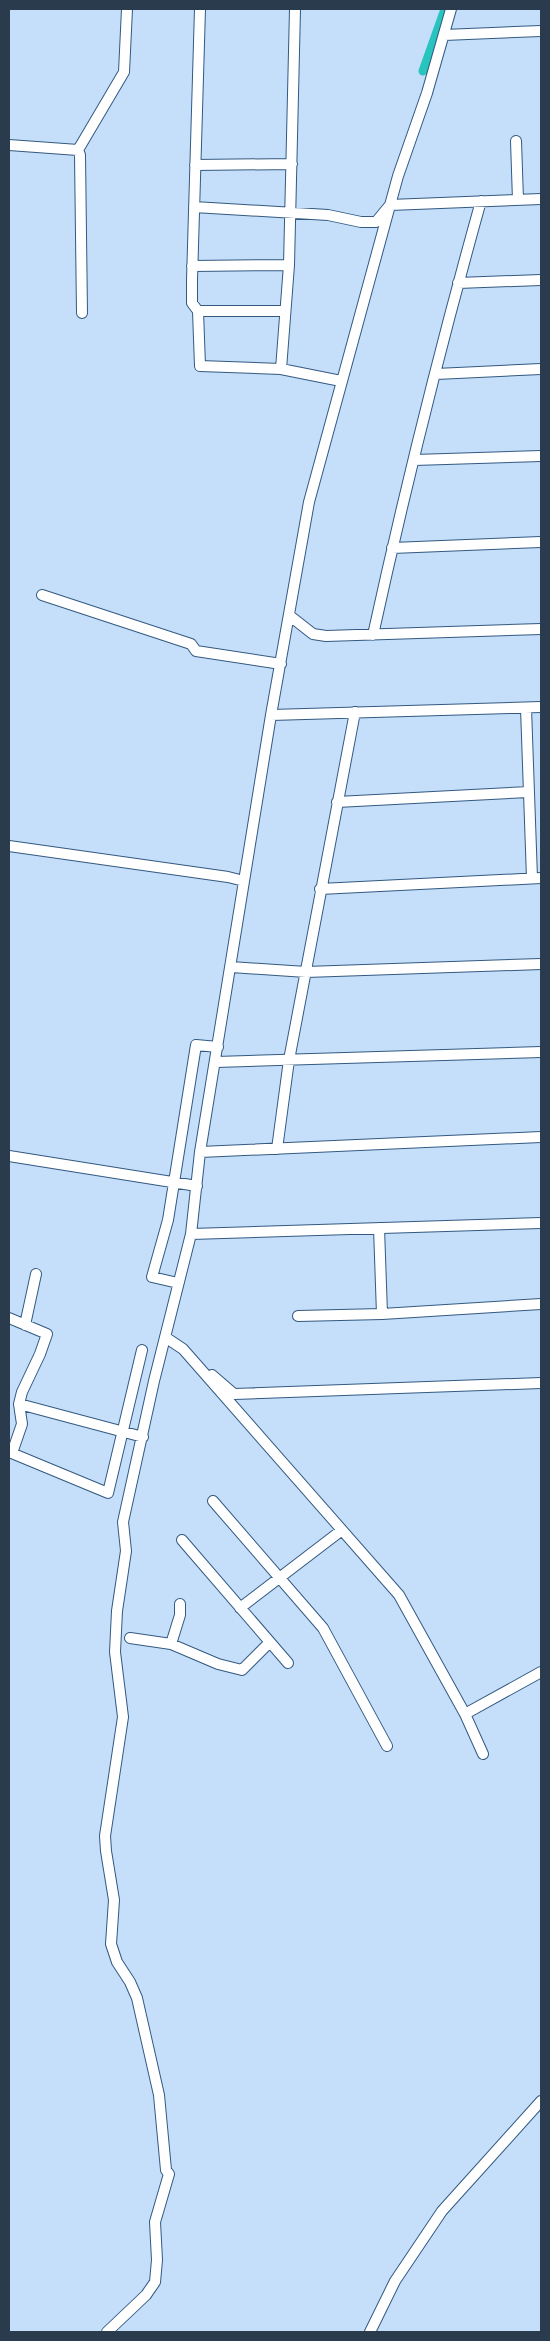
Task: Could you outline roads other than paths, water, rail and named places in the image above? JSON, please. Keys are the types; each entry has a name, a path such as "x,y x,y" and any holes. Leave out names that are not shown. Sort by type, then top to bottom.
{"street":[{"path":"78,150 124,72 127,9"},
{"path":"200,9 192,266 192,303 198,311 200,366 280,369 341,381"},
{"path":"280,369 289,265 295,9"},
{"path":"108,2332 146,2295 155,2282 157,2260 155,2222 170,2174 166,2170 159,2095 137,1998 130,1982 117,1962 111,1944 114,1900 106,1852 111,1784 122,1717 115,1652 117,1611 126,1552 123,1522 165,1337 191,1234 200,1152 231,967 237,879 271,715 278,664 290,616 315,474 369,286 390,205 451,9"},
{"path":"444,35 541,31"},
{"path":"516,141 518,200"},
{"path":"9,145 78,150"},
{"path":"78,150 80,155 82,313"},
{"path":"195,165 292,164"},
{"path":"194,207 328,215 361,222 376,222 390,205 541,198"},
{"path":"373,634 392,548 458,283 481,201"},
{"path":"192,266 289,265"},
{"path":"458,283 541,280"},
{"path":"198,311 285,311"},
{"path":"436,374 541,369"},
{"path":"414,460 541,456"},
{"path":"392,548 541,542"},
{"path":"42,595 191,644 196,652 278,664"},
{"path":"290,616 313,634 326,636 541,629"},
{"path":"271,715 541,707"},
{"path":"320,889 537,878 529,792 526,708"},
{"path":"277,1149 289,1060 355,712"},
{"path":"337,802 529,792"},
{"path":"9,846 237,879"},
{"path":"231,967 306,972 541,964"},
{"path":"178,1283 152,1277 168,1220 196,1045 218,1047"},
{"path":"216,1062 541,1052"},
{"path":"200,1152 541,1137"},
{"path":"9,1156 197,1186"},
{"path":"191,1234 541,1223"},
{"path":"379,1228 382,1314"},
{"path":"24,1325 36,1274"},
{"path":"298,1316 382,1314 541,1304"},
{"path":"9,1318 47,1334 19,1404 22,1424 11,1453 108,1492 124,1432 142,1350"},
{"path":"165,1337 183,1349 234,1394 541,1383"},
{"path":"183,1349 399,1595 465,1714 483,1754"},
{"path":"19,1404 143,1436"},
{"path":"213,1501 323,1628 387,1746"},
{"path":"240,1608 342,1530"},
{"path":"182,1540 288,1663"},
{"path":"171,1644 180,1616 180,1604"},
{"path":"130,1638 171,1644 218,1664 242,1670 270,1642"},
{"path":"465,1714 541,1672"},
{"path":"370,2332 395,2281 442,2211 541,2102"}],"waterway":[{"path":"423,71 445,9"}]}
